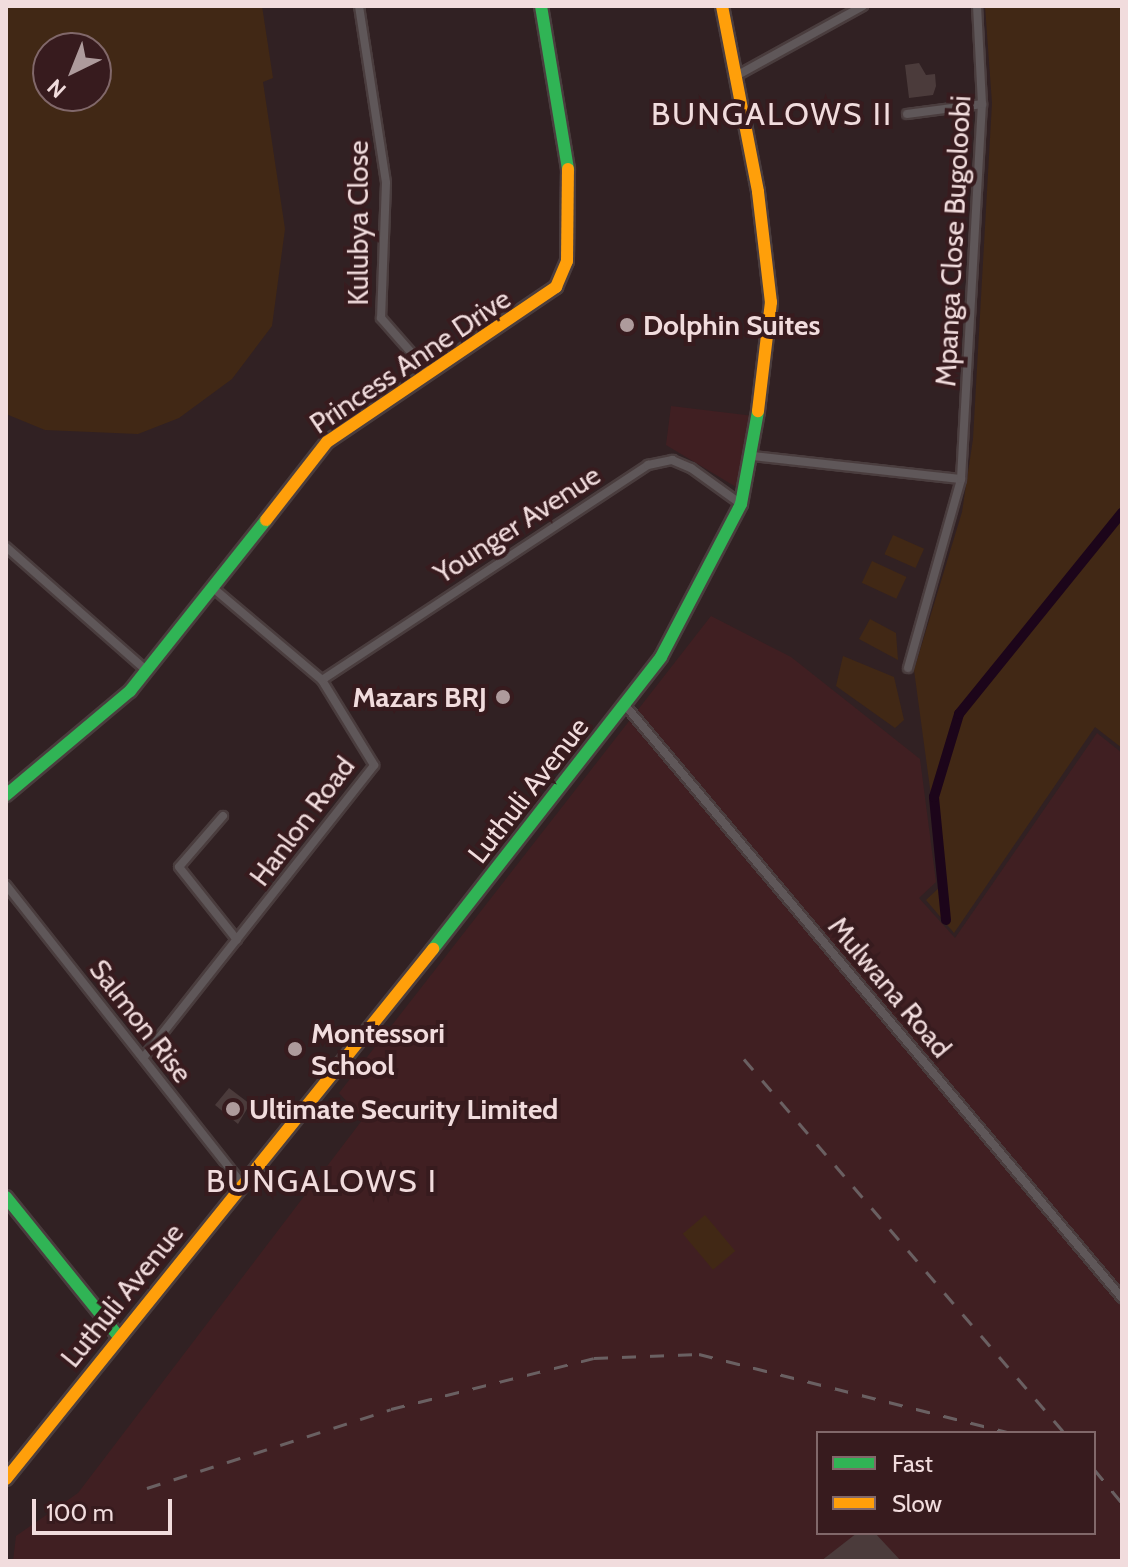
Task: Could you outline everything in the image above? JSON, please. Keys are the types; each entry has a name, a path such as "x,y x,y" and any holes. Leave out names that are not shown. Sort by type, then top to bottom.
{"street":[{"name":"Kulubya Close","path":"359,6 385,172 381,318 430,374"},
{"name":"Princess Anne Drive","path":"6,795 117,704 317,451 545,299 565,270 568,158 541,6"},
{"name":"Luthuli Avenue","path":"6,1479 625,705 706,581 741,504 752,456 771,302 722,6"},
{"path":"736,76 863,6"},
{"name":"Mpanga Close Bugoloobi","path":"908,668 961,479 982,104 977,6"},
{"path":"907,114 982,104"},
{"path":"752,456 961,479"},
{"name":"Younger Avenue","path":"322,680 648,465 672,460 691,468 741,504"},
{"path":"6,547 146,670"},
{"name":"Hanlon Road","path":"143,1058 374,765 322,680 212,587"},
{"name":"Mulwana Road","path":"625,705 1122,1298"},
{"path":"223,816 179,867 237,940"},
{"name":"Salmon Rise","path":"6,885 242,1184"},
{"path":"6,1197 119,1337"}],"shaded area":[{"path":"6,6 262,6 273,78 263,82 285,229 272,326 232,379 179,418 138,434 45,430 6,414"},
{"path":"985,6 1122,6 1122,748 1095,727 954,933 926,900 943,884 914,670 962,512 973,439 992,103"},
{"path":"671,406 754,416 736,487 666,445"},
{"path":"893,535 924,549 916,568 884,554"},
{"path":"872,561 906,577 896,599 862,583"},
{"path":"711,616 791,657 920,759 936,882 919,898 955,938 1097,733 1122,753 1122,1561 13,1561 16,1536 78,1493 363,1119 339,1093"},
{"path":"870,619 896,633 898,660 859,639"},
{"path":"843,656 894,677 904,720 895,728 836,686"},
{"path":"705,1215 735,1251 713,1270 683,1234"}],"building":[{"path":"919,63 926,75 935,74 936,86 933,95 909,98 905,65"},
{"name":"Ultimate Security Limited","path":"229,1088 250,1104 238,1124 215,1105"},
{"path":"854,1535 877,1535 901,1561 821,1561"}],"waterway":[{"path":"946,920 934,797 959,714 1122,513"}],"railway":[{"path":"744,1059 1062,1431"},
{"path":"147,1488 391,1409 594,1358 699,1354 1004,1431"},
{"path":"1096,1471 1122,1503"}],"traffic: fast":[{"path":"541,6 568,169"},
{"path":"433,949 661,657 741,504 758,411"},
{"path":"6,795 130,691 266,520"},
{"path":"6,1197 119,1337"}],"traffic: slow":[{"path":"722,6 758,192 771,302 758,411"},
{"path":"266,520 327,442 556,287 567,261 568,169"},
{"path":"6,1479 433,949"}],"place":[{"name":"Dolphin Suites","path":"627,325"},
{"name":"Mazars BRJ","path":"503,697"},
{"name":"Montessori School","path":"295,1049"},
{"name":"Ultimate Security Limited","path":"233,1109"}],"district":[{"name":"BUNGALOWS II","path":"772,114"},
{"name":"BUNGALOWS I","path":"322,1181"}]}
